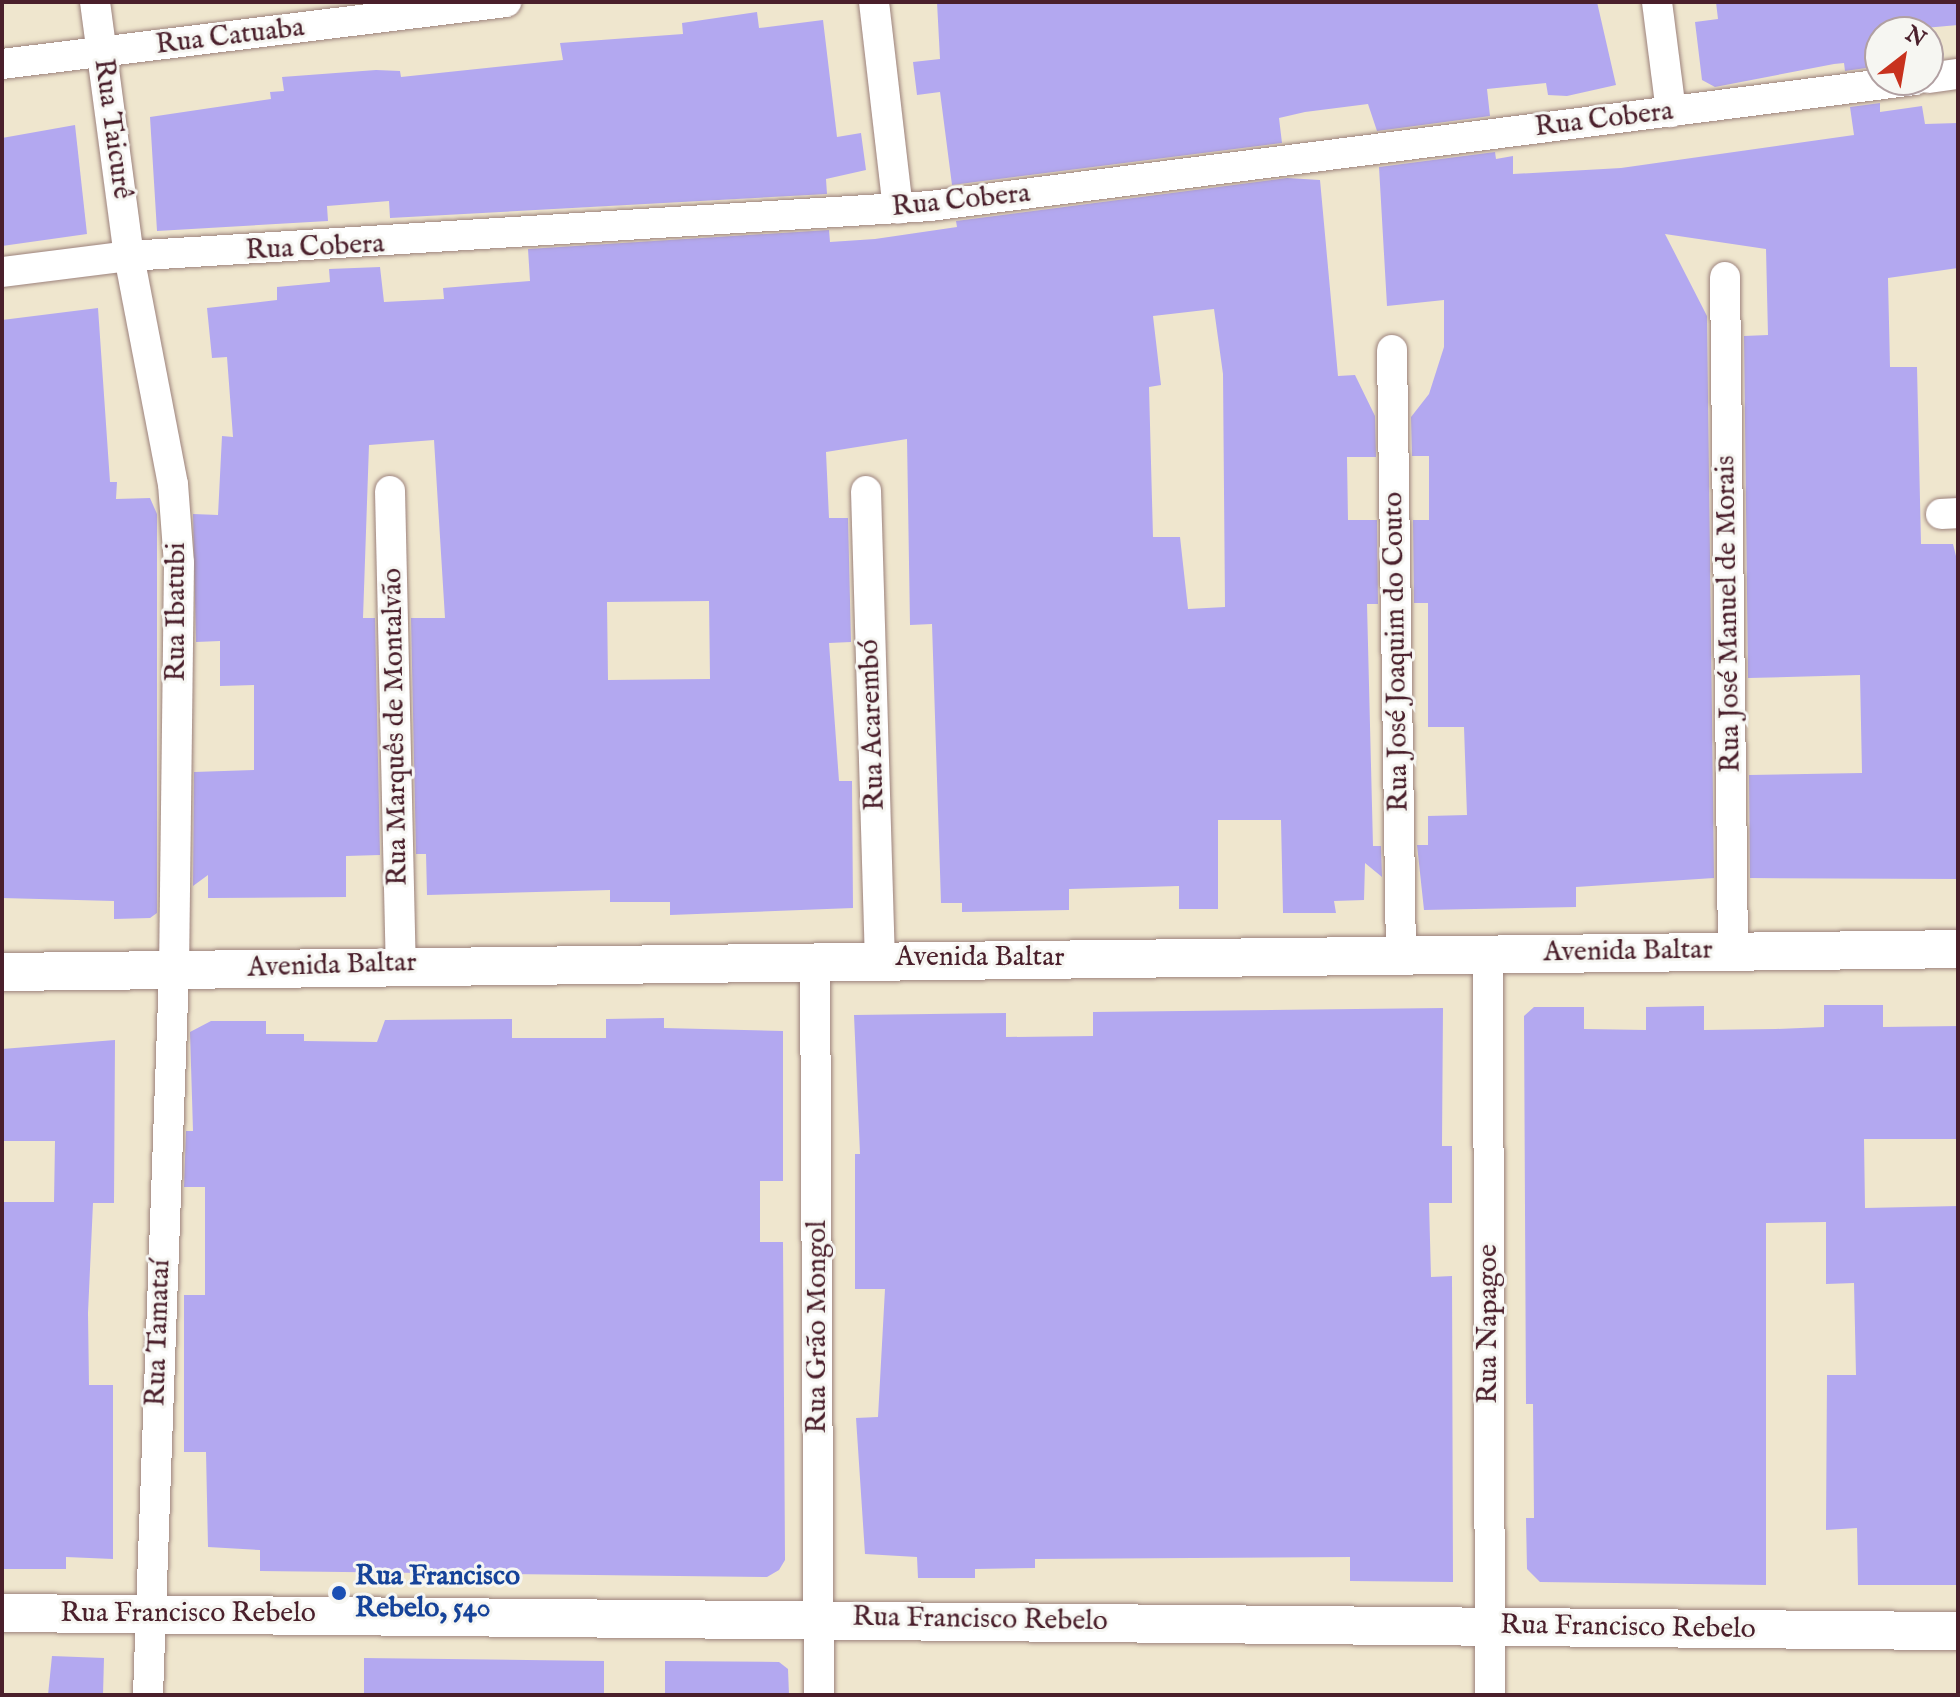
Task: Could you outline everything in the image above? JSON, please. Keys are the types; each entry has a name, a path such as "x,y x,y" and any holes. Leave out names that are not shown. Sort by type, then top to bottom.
{"street":[{"name":"Rua Taicurê","path":"95,2 129,256"},
{"name":"Rua Catuaba","path":"2,64 506,2"},
{"path":"874,2 898,209"},
{"path":"1657,2 1671,112"},
{"name":"Rua Cobera","path":"2,272 129,256 898,209 1864,87"},
{"name":"Rua Ibatubi","path":"129,256 173,484 179,563 174,972"},
{"name":"Rua José Manuel de Morais","path":"1725,277 1733,951"},
{"name":"Rua José Joaquim do Couto","path":"1392,350 1401,955"},
{"name":"Rua Marquês de Montalvão","path":"390,491 401,963"},
{"name":"Rua Acarembó","path":"866,491 880,959"},
{"name":"Avenida Baltar","path":"2,972 174,972 401,963 1958,949"},
{"name":"Rua Napagoe","path":"1488,954 1490,1695"},
{"name":"Rua Grão Mongol","path":"815,960 819,1695"},
{"name":"Rua Tamataí","path":"148,1695 146,1613 174,972"},
{"name":"Rua Francisco Rebelo","path":"2,1613 819,1618 1958,1631"}],"building":[{"path":"937,2 1597,2 1616,85 1567,96 1548,95 1546,83 1487,89 1490,116 1377,131 1368,104 1305,112 1279,118 1282,143 952,185 940,92 917,95 913,62 940,59"},
{"path":"1716,2 1958,2 1958,25 1944,26 1944,16 1864,16 1864,68 1845,71 1844,63 1834,64 1715,87 1702,80 1695,22 1718,19"},
{"path":"757,12 759,28 823,20 837,137 861,133 866,170 826,179 827,194 390,218 389,201 327,206 328,221 157,231 150,117 271,99 270,92 284,91 282,77 376,70 400,71 401,77 563,60 560,43 683,34 682,23"},
{"path":"1880,103 1880,112 1922,106 1925,124 1958,123 1958,268 1888,278 1890,367 1917,367 1921,544 1953,544 1958,564 1958,879 1750,878 1749,775 1862,773 1860,675 1748,678 1744,336 1768,335 1766,249 1665,234 1707,316 1714,878 1576,887 1576,907 1424,910 1417,845 1428,845 1428,816 1467,815 1464,727 1428,727 1428,603 1414,603 1413,520 1429,520 1429,456 1412,456 1411,417 1429,394 1444,347 1444,300 1387,306 1379,167 1495,152 1496,159 1513,156 1513,174 1621,168 1854,135 1850,107"},
{"path":"75,125 87,234 2,246 2,138"},
{"path":"1287,178 1320,180 1338,376 1355,375 1375,416 1376,457 1347,457 1348,520 1377,520 1378,604 1367,604 1373,846 1381,846 1382,877 1365,863 1364,900 1334,901 1336,913 1283,913 1281,820 1218,820 1218,909 1179,909 1179,886 1069,889 1069,910 962,912 962,903 941,903 932,624 910,625 907,439 826,452 829,518 848,518 851,642 829,643 839,781 852,781 853,908 670,915 670,902 610,902 610,890 427,895 426,854 416,854 411,618 445,618 434,440 369,445 363,618 375,618 380,855 346,856 346,897 208,898 208,875 193,886 194,772 254,770 254,685 220,686 220,641 196,642 193,514 218,515 222,436 233,437 227,357 212,358 207,308 277,300 277,287 330,282 329,269 380,267 384,302 444,299 443,288 530,281 528,249 829,230 830,242 957,227 956,221","holes":["1214,309 1223,374 1225,607 1188,609 1180,537 1153,537 1149,387 1161,385 1153,316","709,601 710,679 608,680 607,602"]},
{"path":"98,308 110,482 117,482 116,499 150,498 157,514 157,913 150,918 114,919 114,901 2,898 2,320"},
{"path":"1824,1005 1883,1005 1883,1027 1958,1026 1958,1139 1864,1139 1865,1208 1958,1206 1958,1585 1858,1585 1857,1528 1826,1530 1827,1375 1856,1375 1854,1283 1826,1284 1826,1222 1766,1223 1766,1585 1540,1582 1527,1569 1526,1518 1534,1518 1533,1404 1526,1404 1524,1016 1534,1007 1584,1007 1584,1029 1646,1030 1646,1007 1704,1006 1704,1030 1776,1029 1824,1027"},
{"path":"1443,1008 1442,1146 1452,1146 1452,1203 1429,1203 1431,1277 1452,1276 1453,1582 1350,1581 1350,1557 1035,1559 1035,1568 975,1569 975,1578 918,1578 917,1557 865,1554 856,1418 878,1417 885,1289 855,1289 855,1154 860,1154 854,1015 1006,1013 1006,1037 1093,1036 1093,1012"},
{"path":"664,1018 664,1028 783,1031 783,1181 760,1181 760,1242 783,1242 785,1560 779,1570 767,1577 260,1571 260,1550 208,1547 206,1452 184,1452 184,1295 205,1295 205,1187 184,1187 186,1131 193,1131 190,1032 211,1021 266,1021 266,1034 304,1034 304,1041 377,1042 385,1020 512,1019 512,1038 606,1038 606,1019"},
{"path":"115,1040 114,1203 93,1203 88,1313 89,1385 113,1385 113,1559 66,1557 66,1569 2,1569 2,1202 54,1202 55,1141 2,1141 2,1049"},
{"path":"52,1656 104,1658 103,1695 48,1695"},
{"path":"364,1658 604,1661 604,1695 364,1695"},
{"path":"665,1661 779,1662 788,1669 789,1695 665,1695"}],"place":[{"name":"Rua Francisco Rebelo, 540","path":"339,1593"}]}
